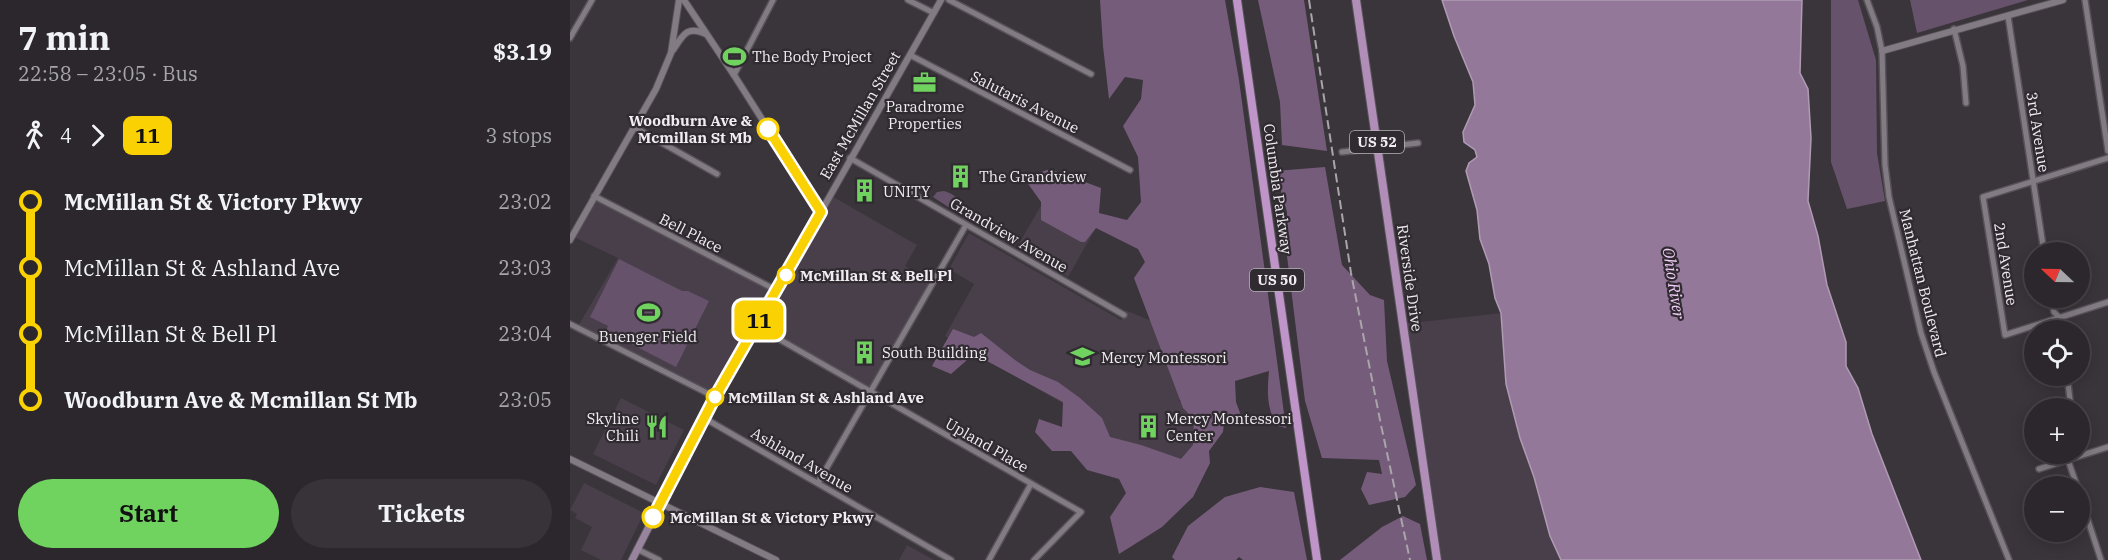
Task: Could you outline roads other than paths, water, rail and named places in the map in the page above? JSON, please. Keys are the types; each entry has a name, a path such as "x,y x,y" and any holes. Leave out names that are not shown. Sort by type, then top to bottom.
{"highway":[{"name":"Columbia Parkway","path":"1237,0 1317,560"}],"main road":[{"name":"Riverside Drive","path":"1356,0 1437,560"},
{"name":"East McMillan Street","path":"632,560 715,397 801,247"}],"street":[{"path":"570,39 592,0"},
{"path":"671,53 679,0"},
{"path":"684,0 821,212"},
{"path":"734,75 773,0"},
{"path":"908,0 933,13"},
{"name":"East McMillan Street","path":"801,247 941,0"},
{"path":"949,0 1091,74"},
{"name":"Manhattan Boulevard","path":"1867,0 1877,27 1882,51 1884,157 1889,197 1921,333 1934,372 2009,560"},
{"path":"1882,51 2063,0"},
{"path":"2085,0 2108,151"},
{"name":"3rd Avenue","path":"2008,16 2042,242"},
{"path":"570,240 656,89 671,53 681,37 693,29 706,34"},
{"path":"1954,29 1963,66 1966,103"},
{"name":"Salutaris Avenue","path":"910,55 1130,170"},
{"path":"634,127 717,174"},
{"path":"1342,152 1418,143"},
{"name":"Grandview Avenue","path":"850,158 1124,315"},
{"path":"2033,182 2108,158"},
{"name":"2nd Avenue","path":"2033,182 1983,197 2005,335 2060,318"},
{"name":"Bell Place","path":"594,196 776,290"},
{"path":"818,483 966,225"},
{"path":"2053,308 2060,318 2108,302"},
{"path":"570,324 715,397"},
{"name":"Upland Place","path":"756,326 1081,512 1034,560"},
{"name":"Ashland Avenue","path":"704,418 951,560"},
{"path":"2090,452 2108,447"},
{"path":"570,459 776,560"},
{"path":"2039,469 2055,464"},
{"path":"989,560 1031,484"},
{"path":"2090,526 2101,560"},
{"path":"637,549 659,560"}],"water":[{"name":"Ohio River","path":"1442,0 1802,0 1800,73 1808,89 1811,138 1808,201 1818,236 1827,285 1846,342 1846,366 1858,388 1872,434 1921,560 1561,560 1550,536 1506,384 1501,313 1495,298 1489,264 1480,239 1477,210 1466,171 1469,163 1477,157 1475,150 1464,142 1463,132 1475,105 1473,82"}],"railway":[{"path":"1309,0 1351,273 1410,560"}],"place":[{"name":"The Body Project","path":"734,56"},
{"name":"Paradrome Properties","path":"925,82"},
{"name":"Woodburn Ave & Mcmillan St Mb","path":"768,129"},
{"name":"The Grandview","path":"961,176"},
{"name":"UNITY","path":"865,191"},
{"name":"McMillan St & Bell Pl","path":"786,275"},
{"name":"Buenger Field","path":"648,312"},
{"name":"South Building","path":"864,352"},
{"name":"Mercy Montessori","path":"1083,357"},
{"name":"McMillan St & Ashland Ave","path":"715,397"},
{"name":"Skyline Chili","path":"657,427"},
{"name":"Mercy Montessori Center","path":"1148,427"},
{"name":"McMillan St & Victory Pkwy","path":"653,517"}]}
